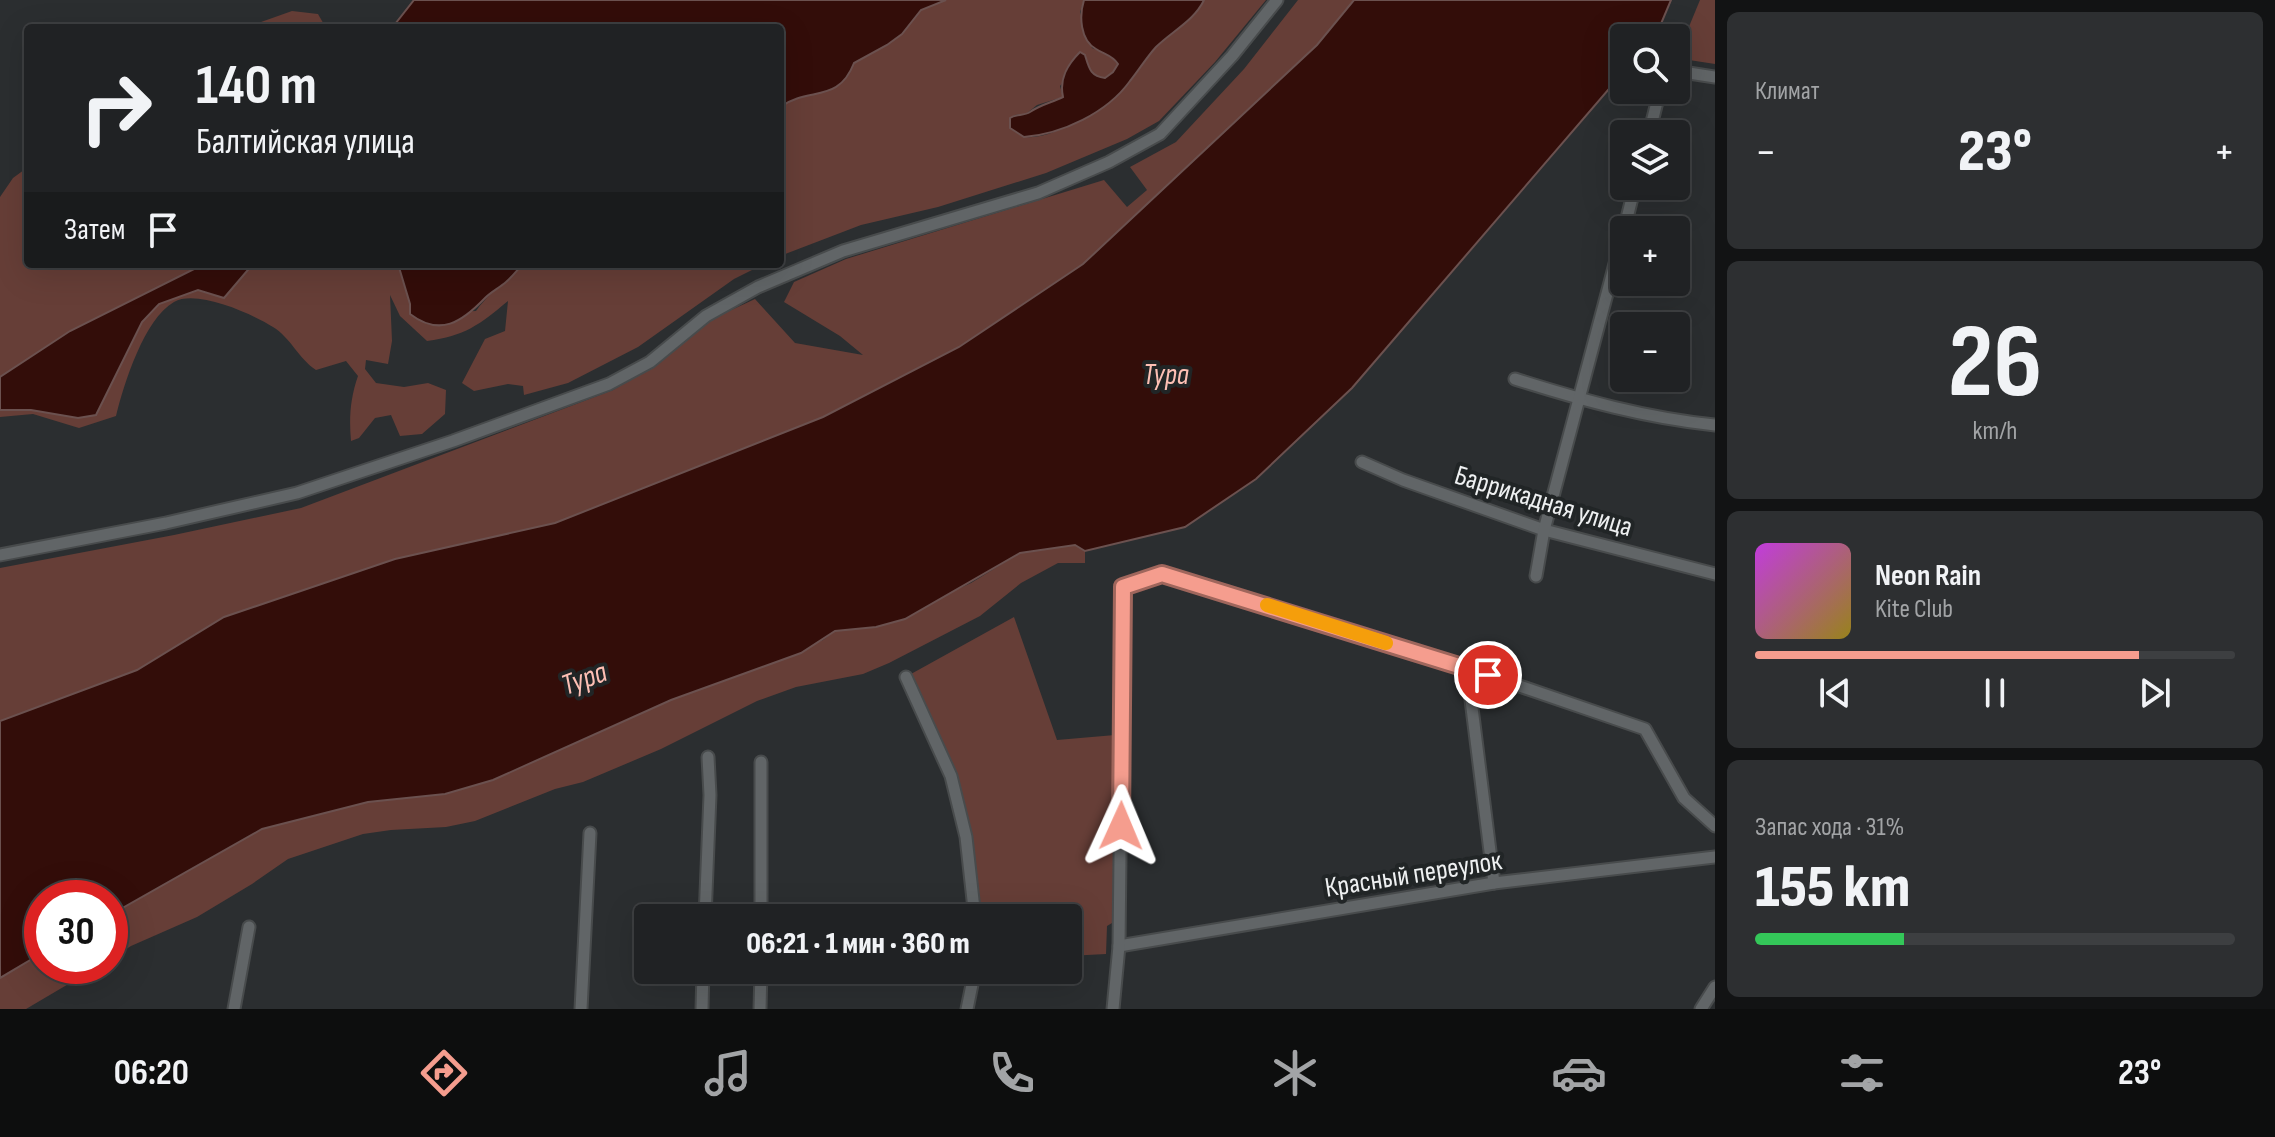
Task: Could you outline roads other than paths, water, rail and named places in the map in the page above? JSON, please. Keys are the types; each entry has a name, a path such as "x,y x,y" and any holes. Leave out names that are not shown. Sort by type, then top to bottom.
{"street":[{"path":"0,555 166,523 297,493 609,384 650,362 706,316 758,287 843,251 1038,193 1109,162 1160,134 1232,56 1277,0"},
{"path":"1690,73 1715,77"},
{"path":"1536,576 1544,530 1610,283"},
{"path":"1515,379 1579,399 1673,421 1715,425"},
{"name":"Баррикадная улица","path":"1362,462 1403,480 1544,530 1715,574"},
{"path":"1113,1009 1119,946 1123,587 1162,574 1467,668 1645,729 1684,798 1715,826"},
{"path":"1467,668 1494,883"},
{"path":"906,677 951,776 966,837 973,904"},
{"path":"706,904 710,795 708,757"},
{"path":"761,762 761,904"},
{"path":"581,1009 590,833"},
{"name":"Красный переулок","path":"1119,946 1494,883 1715,857"},
{"path":"234,1009 249,927"},
{"path":"702,1009 703,984"},
{"path":"760,1009 761,984"},
{"path":"967,1009 972,984"},
{"path":"1701,1009 1715,987"}],"water":[{"path":"414,0 946,0 921,10 902,34 854,63 840,84 784,105 784,24 395,24"},
{"path":"1084,0 1204,0 1189,20 1156,47 1109,103 1068,126 1024,137 1010,128 1010,118 1063,97 1065,73 1080,52 1085,55 1091,71 1100,77 1105,78 1118,64 1087,40 1081,20"},
{"name":"Тура","path":"1354,0 1671,0 1661,24 1610,24 1610,88 1352,388 1256,479 1185,527 1085,551 1075,545 1020,553 905,619 876,627 835,631 801,653 671,700 493,780 445,794 368,802 262,829 128,905 128,880 24,880 24,964 0,978 0,721 137,670 224,617 395,559 555,523 823,417 959,347 1083,264 1317,45"},
{"path":"196,268 250,268 224,298 198,290 159,304 142,322 96,415 78,418 31,410 0,410 0,377 70,331"},
{"path":"399,268 519,268 468,314 450,324 431,325 421,321 410,314"}]}
